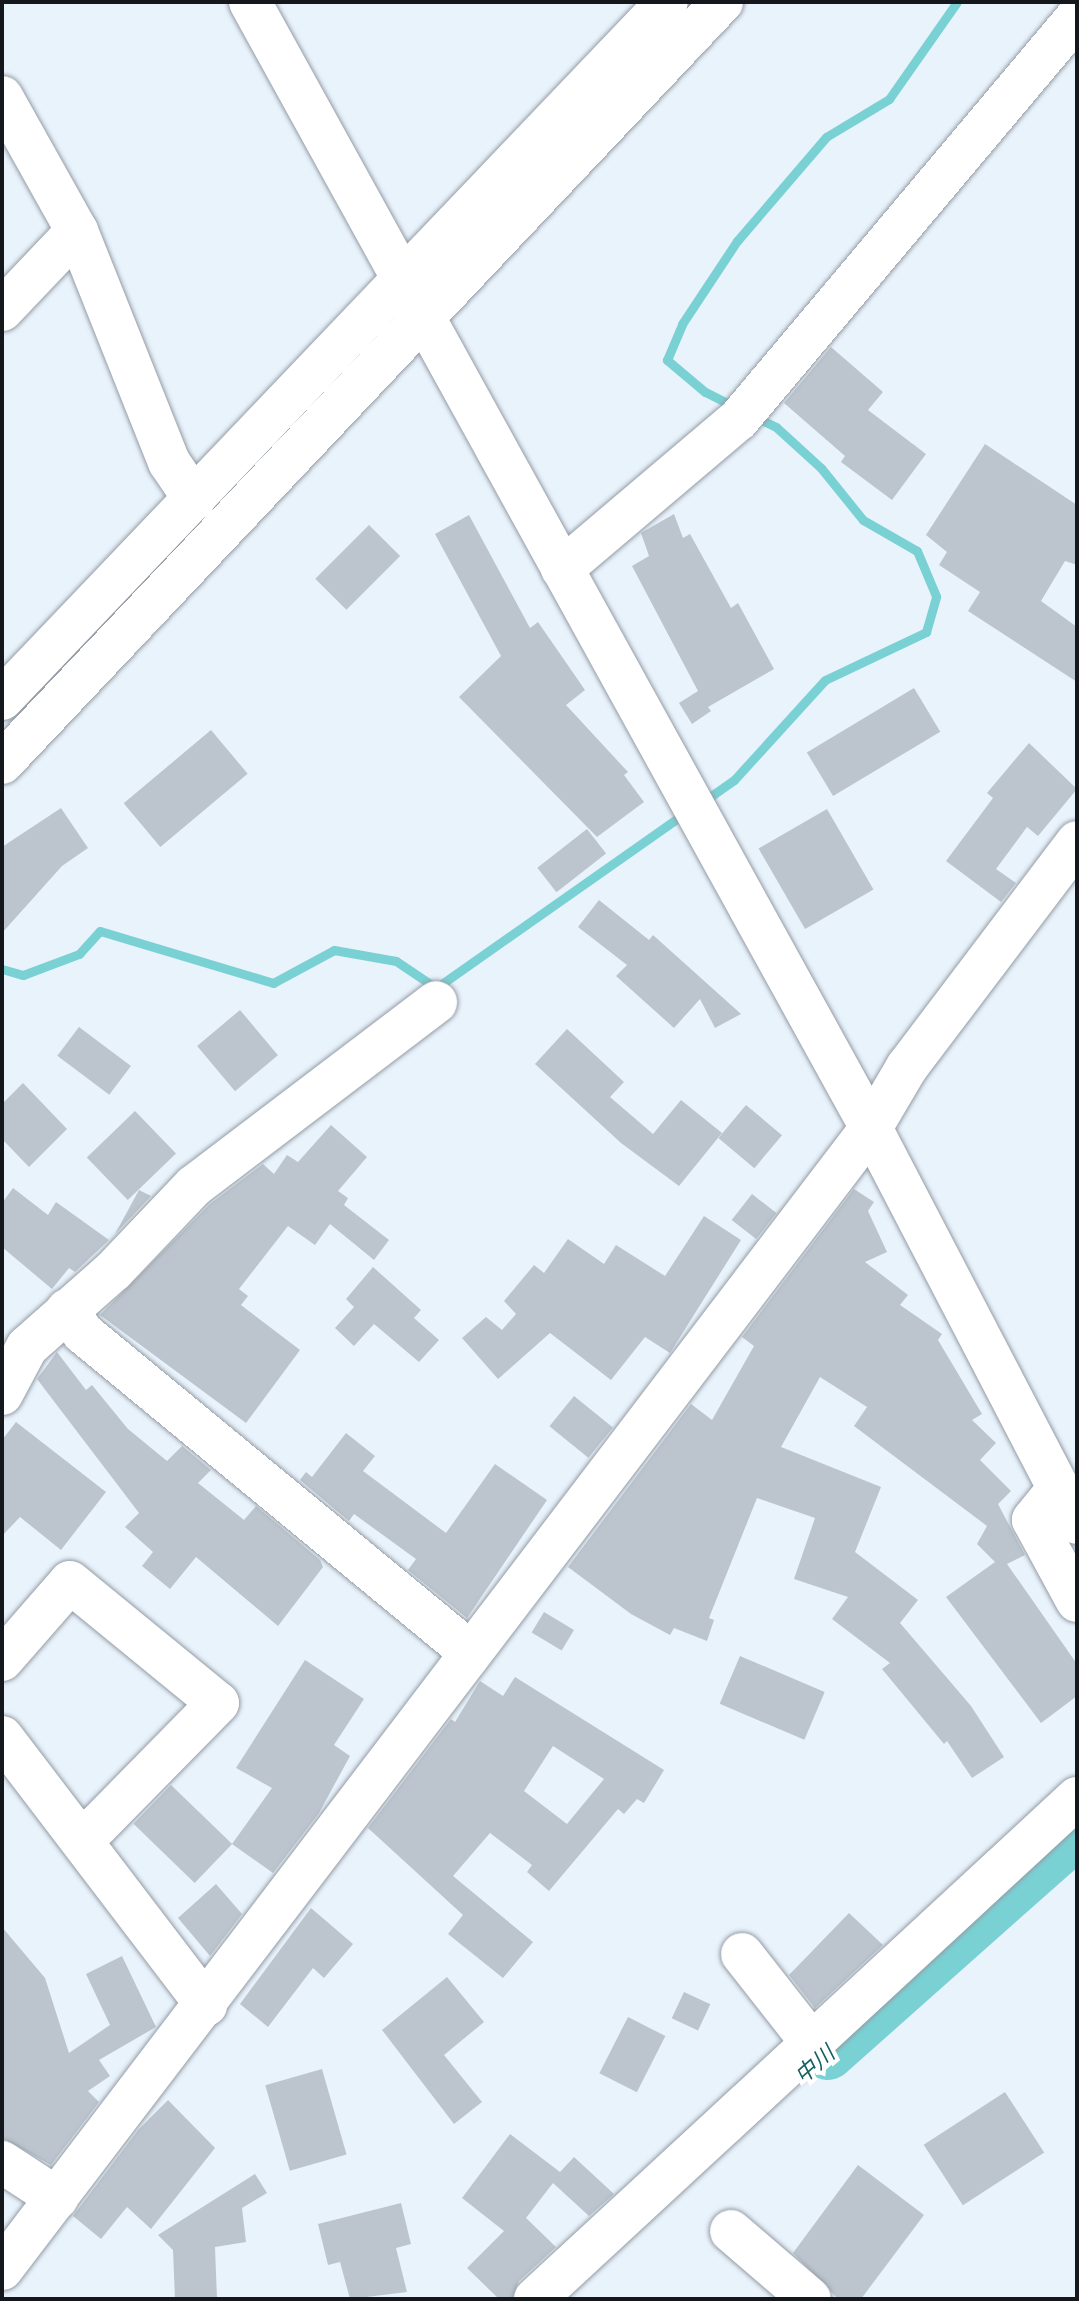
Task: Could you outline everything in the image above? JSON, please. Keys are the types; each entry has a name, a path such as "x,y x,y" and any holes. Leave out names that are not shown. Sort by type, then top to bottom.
{"street":[{"path":"250,2 871,1128 1068,1506 1033,1520 1077,1601"},
{"path":"2,699 667,2"},
{"path":"2,763 722,2"},
{"path":"562,569 739,419 1077,17"},
{"path":"2,97 77,231 169,462 194,499"},
{"path":"2,310 77,231"},
{"path":"2,2269 871,1128 907,1067 1077,842"},
{"path":"2,1394 27,1347 114,1270 194,1186 436,1002"},
{"path":"67,1310 83,1333 470,1652"},
{"path":"2,1660 70,1582 218,1703 97,1826 78,1836"},
{"path":"2,1737 206,2005"},
{"path":"535,2299 1077,1798"},
{"path":"742,1954 811,2042"},
{"path":"2,2162 57,2198"},
{"path":"731,2231 810,2299"}],"building":[{"path":"831,347 883,392 868,410 926,454 892,500 841,462 845,456 784,403"},
{"path":"985,444 1077,505 1077,565 1065,561 1041,601 1077,627 1077,682 968,611 980,592 939,565 947,552 926,535"},
{"path":"674,514 683,538 690,534 731,608 738,603 774,669 708,707 711,711 692,724 679,703 698,691 632,566 649,556 641,533"},
{"path":"469,515 530,628 538,622 585,690 566,705 628,772 624,775 644,802 597,837 459,697 501,656 435,534"},
{"path":"369,525 400,556 346,610 315,579"},
{"path":"914,688 940,732 833,796 807,752"},
{"path":"211,730 248,774 160,847 124,803"},
{"path":"1029,743 1077,789 1038,836 1027,827 996,869 1016,883 1001,902 946,861 993,798 987,793"},
{"path":"61,808 88,848 62,866 2,933 2,847"},
{"path":"827,809 874,890 805,929 759,849"},
{"path":"587,829 606,853 556,892 537,868"},
{"path":"599,900 649,940 653,935 741,1014 715,1028 700,999 674,1028 616,976 627,965 578,927"},
{"path":"240,1010 278,1055 235,1091 197,1046"},
{"path":"79,1027 131,1066 109,1095 57,1056"},
{"path":"567,1029 624,1082 610,1097 653,1134 681,1100 722,1133 679,1186 621,1143 535,1064"},
{"path":"23,1083 67,1129 29,1167 2,1139 2,1104"},
{"path":"746,1105 782,1135 754,1168 718,1138"},
{"path":"135,1111 176,1153 128,1200 87,1158"},
{"path":"331,1125 367,1157 338,1191 348,1198 344,1205 389,1240 374,1260 330,1224 315,1245 288,1226 239,1289 248,1296 241,1305 300,1350 246,1423 100,1315 210,1204 263,1164 274,1174 287,1155 298,1162"},
{"path":"13,1188 48,1215 56,1202 109,1240 75,1272 69,1268 52,1289 2,1247 2,1203"},
{"path":"854,1189 874,1202 868,1211 887,1252 865,1262 908,1295 900,1305 942,1334 938,1340 982,1414 972,1420 996,1443 980,1460 1011,1491 998,1504 1025,1555 1007,1564 1077,1664 1077,1696 1041,1723 946,1597 995,1562 977,1544 987,1526 854,1426 867,1407 820,1377 781,1447 881,1487 855,1552 918,1600 900,1623 971,1706 1004,1757 972,1778 947,1741 944,1744 882,1669 890,1663 832,1619 848,1597 794,1579 815,1518 757,1498 709,1618 714,1620 707,1641 674,1628 670,1635 631,1614 568,1567 691,1404 712,1420 754,1346 742,1337"},
{"path":"139,1190 151,1196 115,1234"},
{"path":"752,1194 776,1213 756,1239 732,1220"},
{"path":"704,1216 741,1240 670,1353 645,1337 611,1380 550,1333 498,1379 462,1338 486,1317 502,1330 516,1314 504,1301 534,1265 544,1273 568,1239 604,1264 616,1245 665,1276"},
{"path":"373,1267 421,1310 414,1318 439,1340 419,1362 374,1324 354,1346 335,1328 354,1307 346,1299"},
{"path":"57,1352 86,1390 92,1385 128,1429 167,1461 182,1446 211,1470 198,1483 244,1520 256,1506 320,1560 323,1567 278,1626 196,1557 170,1589 142,1566 153,1552 125,1527 139,1513 37,1379"},
{"path":"574,1396 613,1427 588,1458 549,1426"},
{"path":"16,1422 106,1492 61,1550 20,1517 2,1536 2,1440"},
{"path":"346,1433 375,1456 363,1471 446,1533 495,1464 547,1500 467,1618 408,1570 416,1559 354,1514 349,1521 300,1480 306,1472 312,1477"},
{"path":"544,1612 574,1630 562,1651 532,1633"},
{"path":"740,1656 825,1692 804,1740 720,1704"},
{"path":"305,1660 364,1699 334,1745 350,1756 319,1813 273,1873 232,1844 272,1788 236,1768"},
{"path":"515,1677 664,1770 644,1803 637,1799 624,1814 618,1809 549,1891 527,1872 532,1865 490,1833 453,1876 533,1942 503,1978 448,1934 463,1915 368,1828 451,1719 455,1722 480,1681 503,1696","holes":["553,1746 604,1779 567,1824 524,1791"]},
{"path":"171,1785 232,1844 195,1883 133,1824"},
{"path":"216,1884 242,1914 210,1956 178,1918"},
{"path":"311,1908 353,1944 324,1978 313,1968 268,2027 240,2004"},
{"path":"849,1913 883,1945 815,2008 789,1975"},
{"path":"2,1927 45,1978 69,2053 110,2025 86,1974 122,1956 156,2027 99,2060 110,2076 88,2091 99,2102 51,2165 2,2138"},
{"path":"447,1977 484,2022 444,2055 482,2102 454,2124 382,2030"},
{"path":"684,1992 710,2004 698,2031 672,2018"},
{"path":"628,2017 665,2036 637,2092 599,2073"},
{"path":"322,2069 347,2155 290,2171 265,2085"},
{"path":"1005,2092 1044,2152 963,2205 924,2145"},
{"path":"168,2100 215,2148 151,2229 127,2207 101,2239 73,2216 139,2129"},
{"path":"510,2134 560,2172 574,2157 614,2194 589,2216 553,2183 526,2218 556,2247 519,2281 512,2299 499,2299 467,2268 504,2231 462,2198"},
{"path":"858,2165 924,2215 861,2299 838,2299 793,2253"},
{"path":"255,2174 267,2193 242,2208 246,2242 215,2247 217,2299 175,2299 173,2250 158,2235"},
{"path":"401,2203 411,2244 396,2248 407,2292 350,2299 340,2262 328,2265 318,2224"}],"waterway":[{"path":"737,408 705,392 667,360 682,324 737,241 826,137 889,99 957,2"},
{"path":"704,801 734,780 825,680 926,632 936,596 917,551 863,520 821,468 776,427 753,416"},
{"path":"2,969 23,975 79,954 100,931 273,983 334,950 396,961 436,988 685,813"},
{"name":"中川","path":"828,2054 1077,1833"}]}
